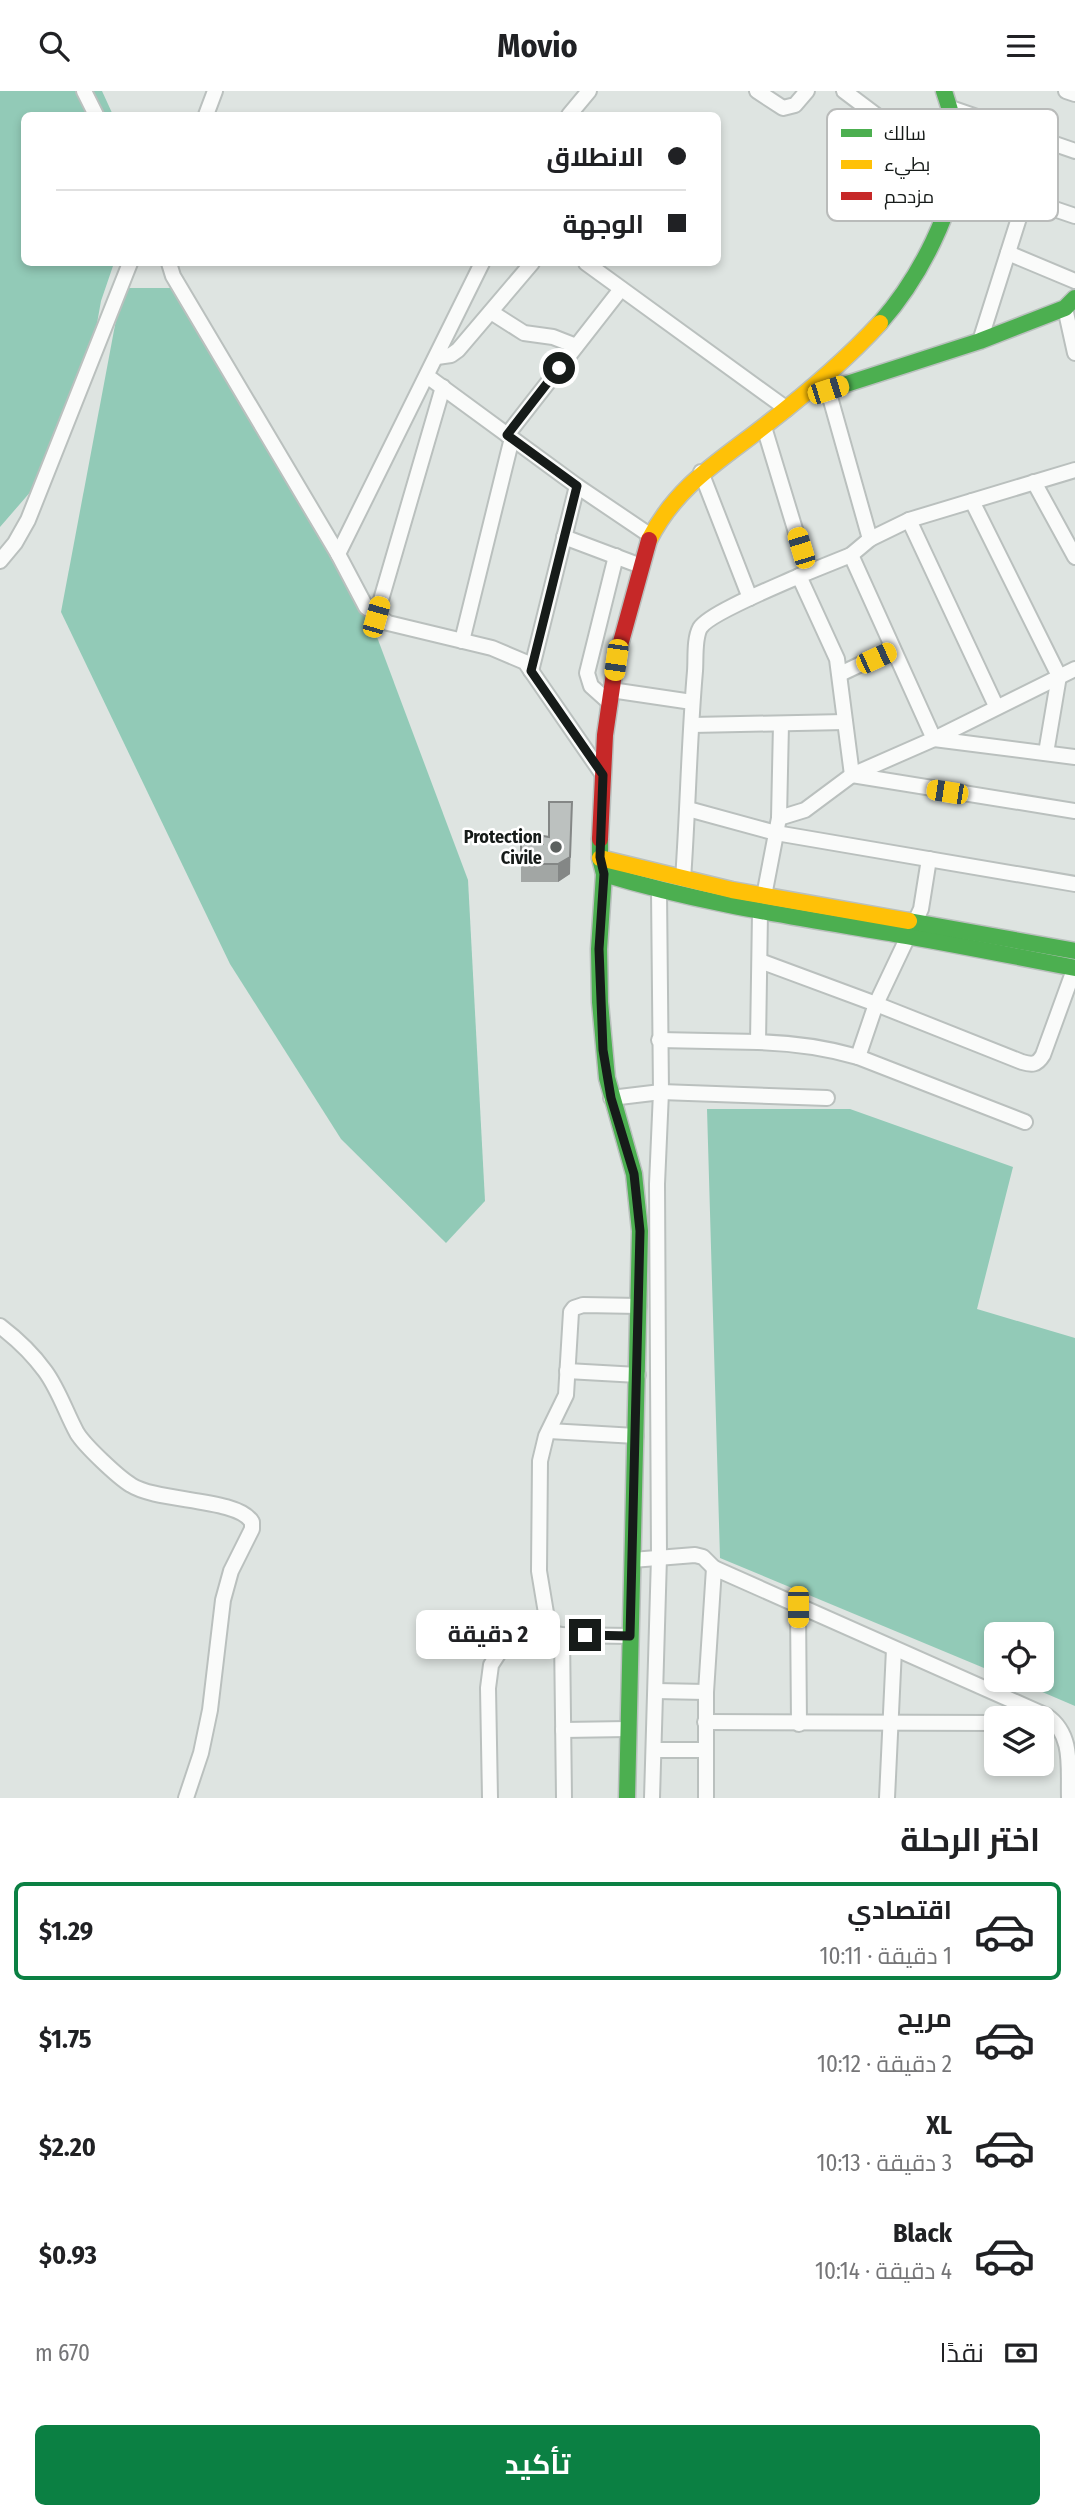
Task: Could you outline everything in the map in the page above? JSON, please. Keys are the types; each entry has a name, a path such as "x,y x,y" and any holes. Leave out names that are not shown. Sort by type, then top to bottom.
{"main road":[{"path":"944,91 951,108"},
{"path":"820,389 873,332 901,297 941,221"},
{"path":"627,1798 640,1261 634,1174 607,1078 600,1002 599,949 603,775 611,696 616,660 641,566 656,523 674,497 701,472 786,409 820,389 980,341 1070,303"},
{"path":"602,866 764,896 1075,968"},
{"path":"602,866 659,891 760,913 911,929 1075,951"},
{"path":"730,907 732,890"}],"street":[{"path":"84,91 94,112"},
{"path":"207,112 215,91"},
{"path":"572,112 589,91"},
{"path":"757,91 779,107 788,108 795,105 807,91"},
{"path":"844,91 868,109"},
{"path":"1066,91 1075,94"},
{"path":"1058,145 1075,151"},
{"path":"1058,210 1075,216"},
{"path":"980,341 1018,221"},
{"path":"1008,253 1075,281"},
{"path":"0,561 9,552 28,520 129,266"},
{"path":"170,266 173,276 338,554 366,607 376,617 400,628 462,641 517,657 531,671 603,775"},
{"path":"338,554 481,266"},
{"path":"437,357 451,355 458,350 529,266"},
{"path":"590,266 786,409"},
{"path":"462,641 509,436 621,289"},
{"path":"1070,303 1075,353"},
{"path":"491,311 524,333 553,337 576,346"},
{"path":"428,376 577,486 651,535"},
{"path":"376,617 443,387"},
{"path":"820,389 870,539"},
{"path":"764,427 804,574 837,659 852,775"},
{"path":"682,879 692,702 700,628 750,598 851,555 870,539 909,520 1075,470"},
{"path":"701,472 750,598"},
{"path":"1034,482 1075,557"},
{"path":"531,671 577,486"},
{"path":"972,501 1059,676 1046,753"},
{"path":"909,520 996,706"},
{"path":"564,537 641,566"},
{"path":"851,555 934,739"},
{"path":"616,556 587,673 591,686 611,696 692,702"},
{"path":"840,674 893,649"},
{"path":"777,826 805,810 852,775 934,739 1075,669"},
{"path":"692,726 845,722"},
{"path":"764,896 777,826 781,724"},
{"path":"934,739 1075,757"},
{"path":"852,775 1075,811"},
{"path":"688,809 929,859 1075,884"},
{"path":"858,1056 876,1004 925,895 929,859"},
{"path":"652,1798 659,1557 659,891"},
{"path":"758,1042 760,913"},
{"path":"760,961 1022,1062 1034,1064 1039,1062 1043,1055 1075,968"},
{"path":"659,1040 797,1043 828,1048 858,1056 1025,1122"},
{"path":"611,1098 661,1092 827,1098"},
{"path":"640,1261 657,1260"},
{"path":"564,1798 563,1730 555,1633 539,1571 540,1461 548,1431 564,1402 572,1310 583,1305 639,1306"},
{"path":"0,1326 26,1348 45,1370 81,1438 130,1485 148,1492 225,1507 244,1514 252,1522 252,1529 232,1571 223,1600 210,1710 201,1753 186,1798"},
{"path":"567,1371 638,1375"},
{"path":"548,1431 636,1436"},
{"path":"632,1560 695,1555 703,1557 714,1568 1029,1708 1057,1723 1065,1735 1069,1798"},
{"path":"706,1798 706,1692 714,1568"},
{"path":"798,1607 799,1724"},
{"path":"490,1798 488,1688 491,1665 502,1648 511,1638 538,1630 630,1636"},
{"path":"887,1798 894,1649"},
{"path":"629,1700 706,1692"},
{"path":"705,1722 984,1723"},
{"path":"563,1730 628,1729"},
{"path":"654,1750 706,1750"}],"green space":[{"path":"0,91 102,91 112,112 21,112 21,266 113,266 101,301 88,374 58,460 0,527"},
{"path":"122,288 181,288 374,629 468,880 485,1201 446,1243 341,1139 230,964 61,612"},
{"path":"707,1109 850,1109 1013,1167 977,1309 1075,1338 1075,1706 1042,1692 1054,1692 1054,1622 984,1622 984,1668 720,1558"}],"building":[{"path":"549,802 572,802 570,857 558,864 521,864 521,844 543,844 543,836 549,837"}],"traffic: fast":[{"path":"944,91 950,109"},
{"path":"880,323 921,265 942,221"},
{"path":"813,388 828,390 980,341 1065,308 1075,298"},
{"path":"600,839 600,858 604,874 599,949 600,1002 607,1078 634,1174 640,1231 627,1798"},
{"path":"604,874 680,894 792,917 1075,968"},
{"path":"909,921 1075,951"}],"traffic: slow":[{"path":"649,540 660,521 686,489 716,462 811,388 880,323"},
{"path":"600,858 732,890 909,921"}],"traffic: jam":[{"path":"600,839 605,735 616,660 649,540"}],"place":[{"name":"Protection Civile","path":"556,847"}],"route":[{"path":"559,368 507,435 577,486 531,671 603,775 600,857 604,874 599,949 603,1050 611,1098 634,1174 640,1231 630,1636 585,1635"}]}
